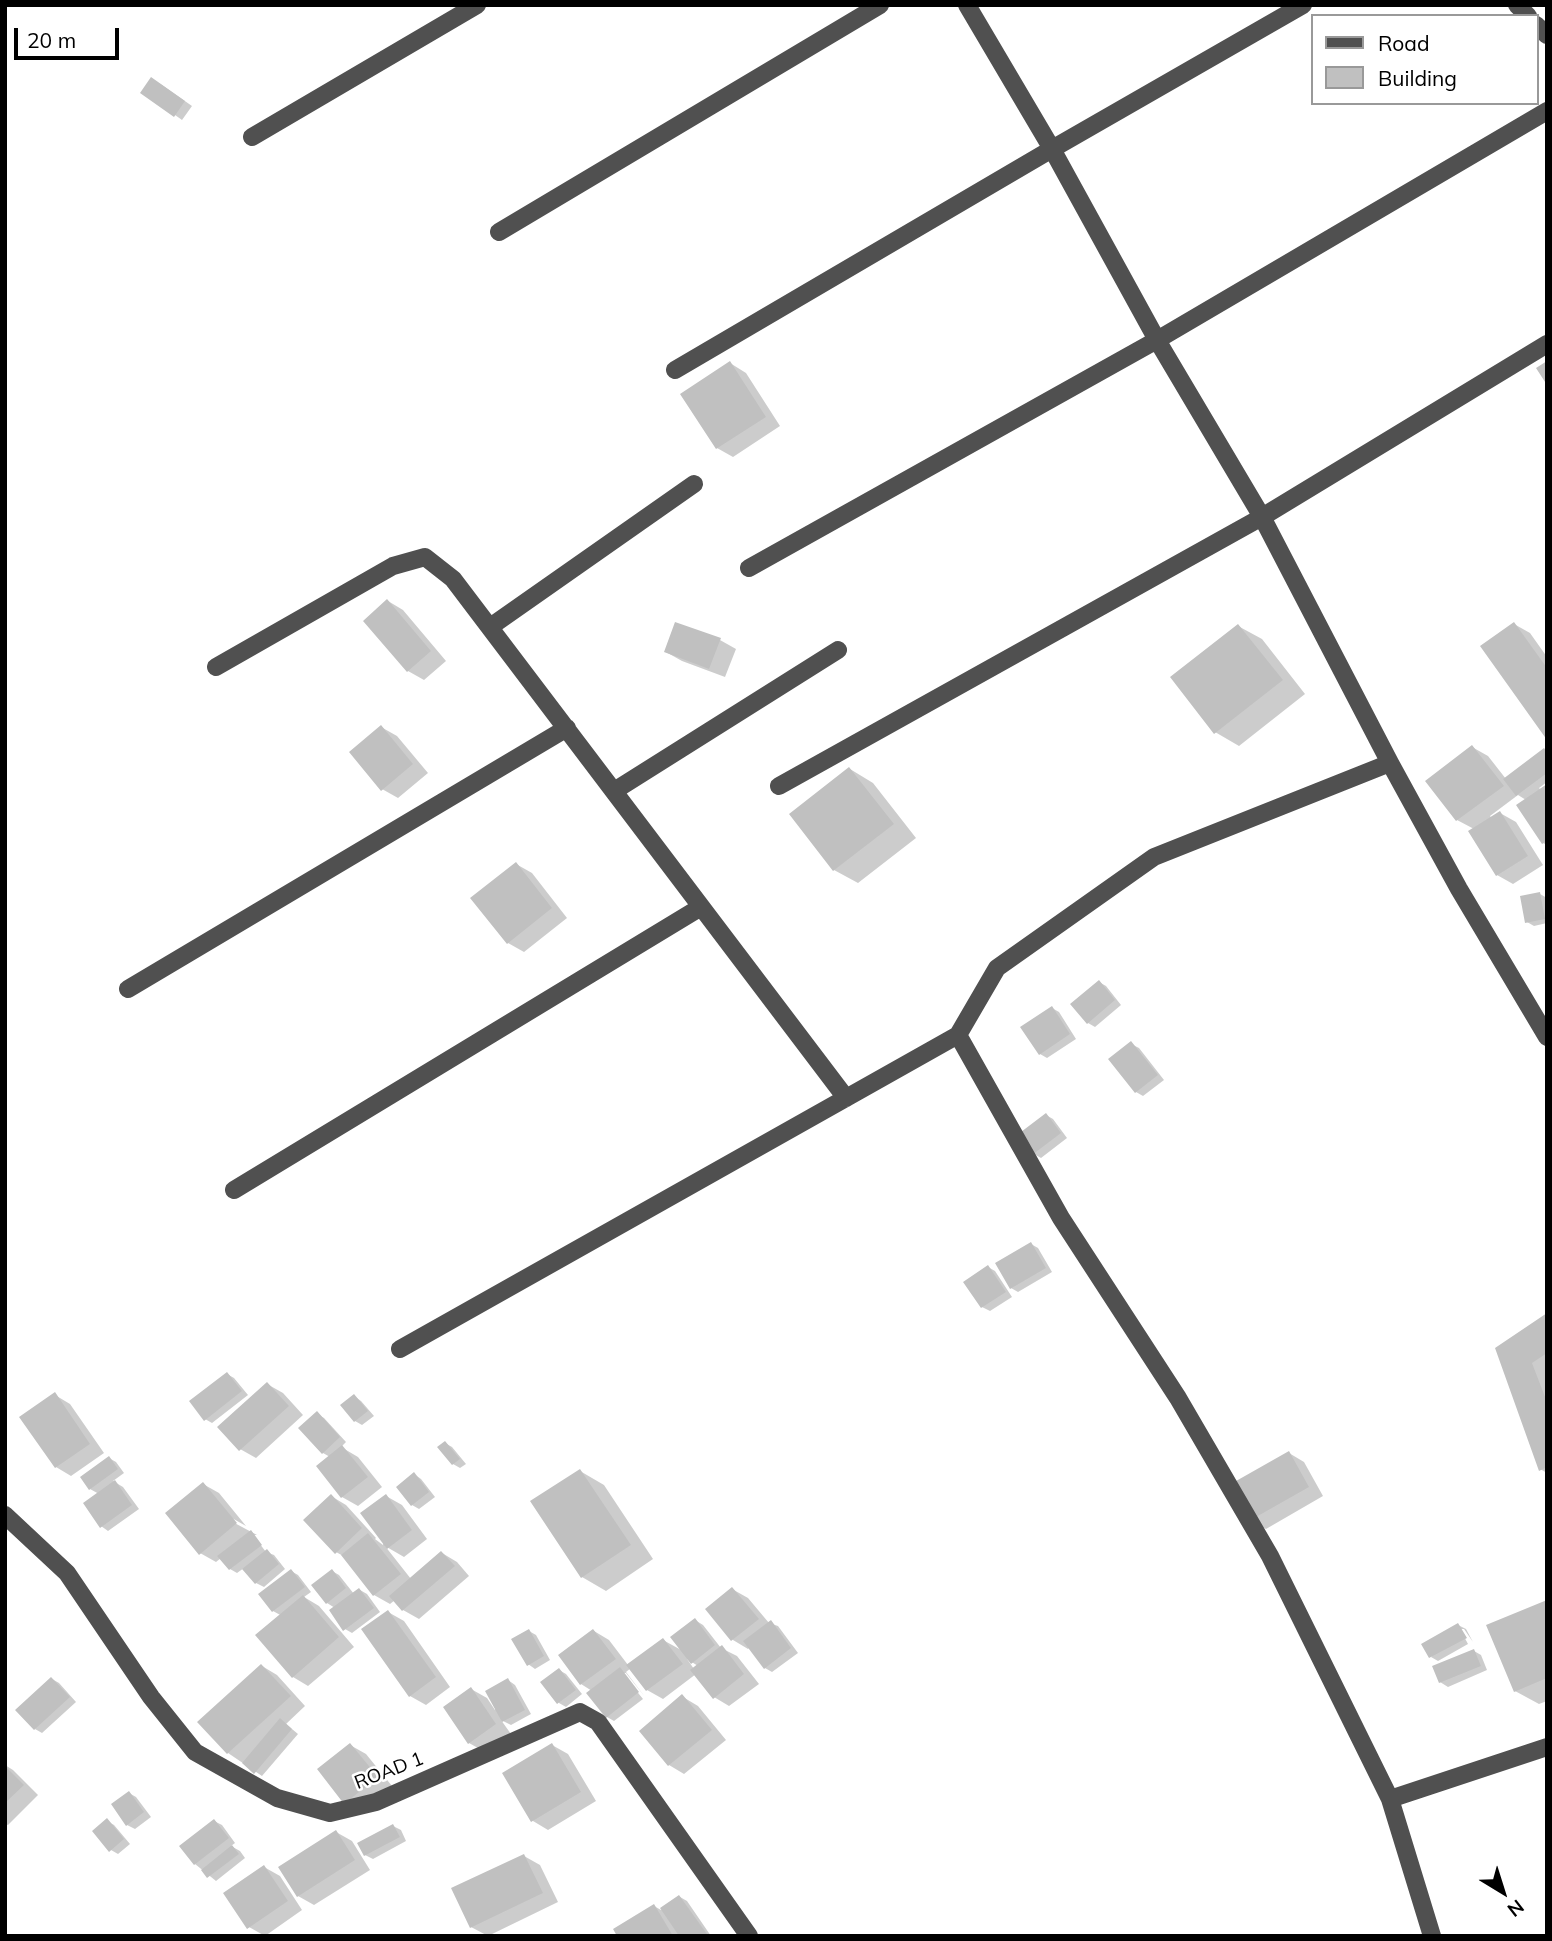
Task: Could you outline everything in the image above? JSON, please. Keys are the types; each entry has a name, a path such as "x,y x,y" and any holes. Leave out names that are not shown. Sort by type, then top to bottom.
{"street":[{"path":"252,137 477,5"},
{"path":"499,232 880,5"},
{"path":"967,5 1052,149 1157,340 1262,517 1459,889 1547,1037"},
{"path":"675,370 1303,5"},
{"path":"749,568 1157,340 1547,111"},
{"path":"779,786 1262,517 1547,345"},
{"path":"489,627 694,484"},
{"path":"216,667 393,566 425,558 453,579 846,1098"},
{"path":"614,791 838,650"},
{"path":"128,989 567,729"},
{"path":"400,1349 958,1035 997,968 1154,857 1390,763"},
{"path":"234,1190 701,907"},
{"path":"958,1035 1061,1218 1178,1398 1270,1556 1390,1799 1432,1936"},
{"name":"ROAD 1","path":"5,1515 67,1573 151,1697 195,1752 207,1759 277,1798 330,1812 376,1802 561,1718 580,1712 598,1722 749,1936"},
{"path":"1390,1799 1547,1747"}],"building":[{"path":"151,77 185,101 174,117 140,93"},
{"path":"730,361 766,417 716,449 680,394"},
{"path":"1547,361 1547,385 1536,368"},
{"path":"387,599 431,651 407,672 363,621"},
{"path":"675,622 721,638 709,669 664,652"},
{"path":"1514,622 1547,668 1547,740 1480,646"},
{"path":"1238,624 1283,680 1214,734 1170,677"},
{"path":"381,725 413,764 381,791 349,752"},
{"path":"1472,745 1504,786 1456,821 1425,781"},
{"path":"1544,748 1547,752 1547,773 1516,796 1503,779"},
{"path":"849,767 894,824 833,871 789,814"},
{"path":"1547,784 1547,841 1542,844 1516,805"},
{"path":"1500,811 1528,856 1496,876 1468,831"},
{"path":"516,862 552,908 507,944 470,898"},
{"path":"1540,892 1545,919 1525,923 1520,896"},
{"path":"1099,980 1115,1000 1087,1024 1070,1004"},
{"path":"1052,1006 1070,1034 1039,1055 1020,1027"},
{"path":"1131,1041 1158,1075 1135,1093 1108,1059"},
{"path":"1046,1113 1061,1133 1032,1155 1017,1135"},
{"path":"1031,1242 1046,1268 1010,1289 995,1263"},
{"path":"988,1265 1006,1292 981,1308 963,1282"},
{"path":"1547,1313 1547,1353 1532,1363 1547,1402 1547,1467 1539,1471 1495,1348"},
{"path":"227,1372 242,1391 204,1421 189,1401"},
{"path":"267,1382 289,1406 239,1451 217,1427"},
{"path":"55,1392 90,1444 55,1468 19,1417"},
{"path":"354,1394 368,1411 354,1422 340,1405"},
{"path":"317,1411 340,1437 322,1454 298,1428"},
{"path":"445,1441 460,1459 452,1465 437,1447"},
{"path":"342,1445 368,1477 341,1498 316,1466"},
{"path":"1289,1451 1309,1487 1249,1521 1229,1485"},
{"path":"109,1456 118,1469 89,1490 80,1477"},
{"path":"580,1469 631,1545 581,1578 530,1501"},
{"path":"414,1472 429,1492 411,1506 396,1487"},
{"path":"115,1480 132,1505 100,1528 83,1503"},
{"path":"203,1482 237,1523 199,1555 165,1513"},
{"path":"331,1494 362,1528 335,1554 303,1520"},
{"path":"386,1494 412,1530 387,1549 360,1513"},
{"path":"251,1530 262,1545 229,1570 217,1556"},
{"path":"368,1533 401,1574 373,1596 341,1555"},
{"path":"267,1549 279,1564 255,1584 242,1569"},
{"path":"441,1551 455,1566 402,1611 389,1596"},
{"path":"291,1569 305,1587 272,1612 258,1594"},
{"path":"332,1569 346,1588 326,1604 311,1585"},
{"path":"732,1587 759,1619 731,1641 705,1609"},
{"path":"359,1588 374,1608 343,1631 329,1610"},
{"path":"303,1595 339,1637 292,1678 255,1635"},
{"path":"1547,1600 1547,1678 1514,1692 1486,1625"},
{"path":"388,1610 436,1677 409,1697 361,1629"},
{"path":"695,1618 715,1645 691,1664 670,1637"},
{"path":"771,1620 791,1648 764,1669 743,1641"},
{"path":"1458,1623 1467,1638 1429,1658 1421,1644"},
{"path":"529,1629 544,1656 527,1666 511,1639"},
{"path":"593,1629 616,1659 580,1685 558,1655"},
{"path":"663,1638 683,1664 646,1691 626,1665"},
{"path":"722,1645 744,1674 713,1699 690,1670"},
{"path":"1474,1649 1481,1666 1439,1683 1432,1666"},
{"path":"261,1664 291,1696 227,1754 197,1722"},
{"path":"620,1667 639,1692 606,1718 586,1693"},
{"path":"559,1668 576,1690 557,1704 540,1682"},
{"path":"51,1677 70,1697 34,1730 15,1710"},
{"path":"508,1678 525,1710 502,1722 485,1691"},
{"path":"471,1687 496,1724 468,1744 443,1707"},
{"path":"682,1694 712,1730 668,1766 639,1731"},
{"path":"280,1718 292,1729 254,1774 242,1763"},
{"path":"350,1743 378,1777 344,1804 317,1769"},
{"path":"552,1743 581,1792 531,1822 502,1773"},
{"path":"5,1766 24,1785 5,1803"},
{"path":"129,1791 144,1812 126,1826 111,1804"},
{"path":"107,1818 124,1839 109,1852 92,1831"},
{"path":"214,1819 229,1838 194,1865 179,1846"},
{"path":"393,1824 400,1837 364,1856 357,1843"},
{"path":"336,1830 355,1860 297,1897 278,1867"},
{"path":"232,1845 239,1854 207,1878 201,1870"},
{"path":"524,1854 543,1893 470,1928 451,1888"},
{"path":"264,1865 288,1901 247,1929 223,1893"},
{"path":"679,1895 707,1934 704,1936 679,1936 660,1908"},
{"path":"654,1904 673,1936 617,1936 613,1929"}]}
